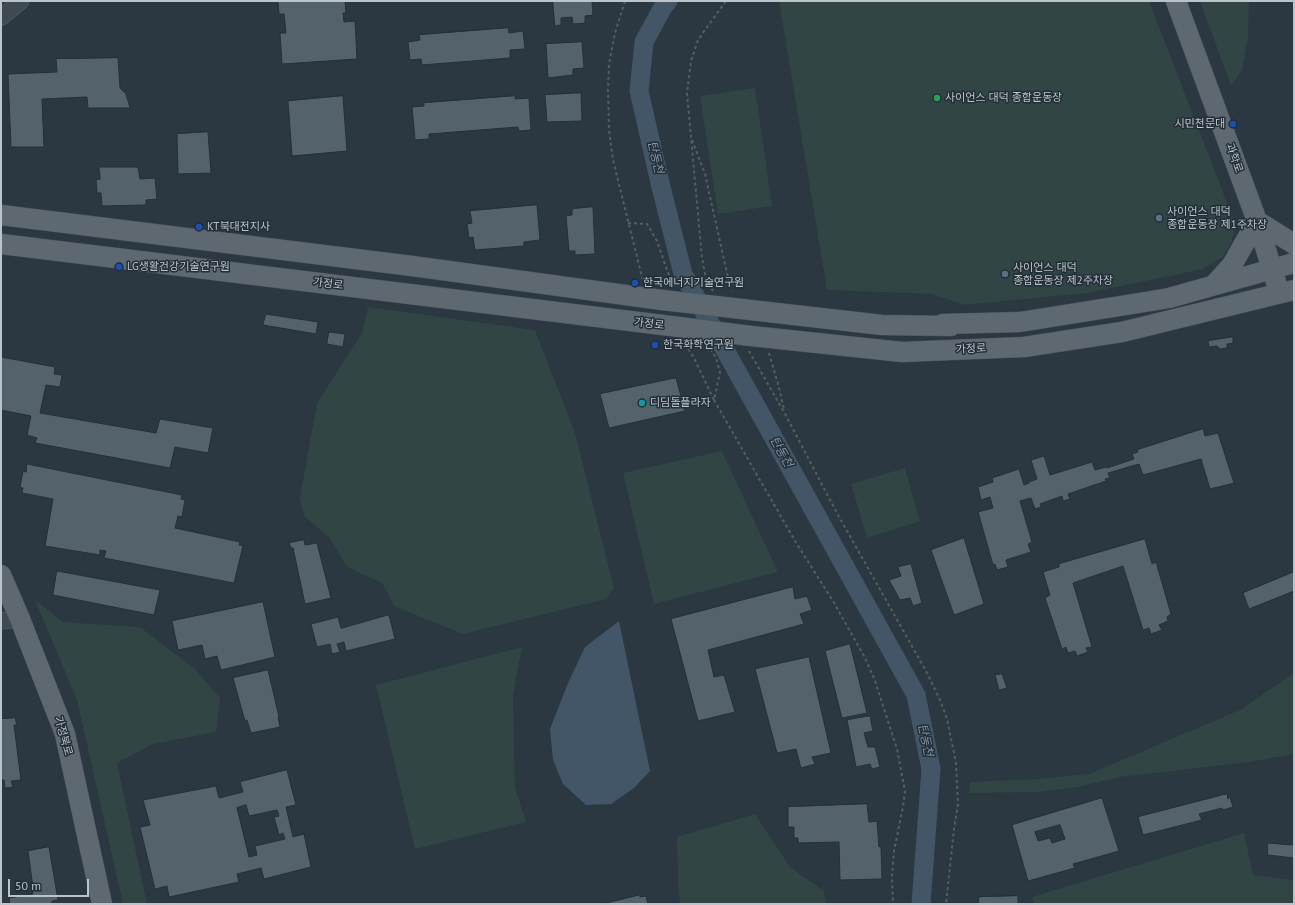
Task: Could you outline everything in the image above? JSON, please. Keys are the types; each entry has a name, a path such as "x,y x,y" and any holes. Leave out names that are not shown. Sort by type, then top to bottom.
{"main road":[{"name":"과학로","path":"1176,1 1257,221 1272,269 1287,292"},
{"path":"1,216 412,266 662,300 732,300 882,324 951,326 943,324 1020,322 1169,298 1294,263"},
{"path":"1214,285 1232,265 1257,221 1294,244"},
{"name":"가정로","path":"1,244 40,250 401,292 679,327 750,344 902,352 1024,347 1122,332 1287,292"},
{"name":"가정북로","path":"1,576 11,620 64,734 102,904"}],"lane":[{"path":"1,17 21,1"}],"path":[{"path":"625,1 615,33 609,64 609,129 613,160 642,280"},
{"path":"714,292 706,279 702,258 687,94 691,61 698,40 726,1"},
{"path":"690,135 705,174 732,300"},
{"path":"750,344 838,516 926,671 940,700 947,719 956,763 958,804 946,904"},
{"path":"768,352 778,384 784,412"},
{"path":"714,400 795,541 833,601 864,656 874,678 897,749 905,791 894,852 892,876 893,904"}],"green space":[{"path":"779,1 1149,1 1236,226 1231,243 1223,257 1203,269 1087,293 964,305 932,294 827,290"},
{"path":"1200,1 1249,1 1248,37 1242,70 1231,86"},
{"path":"755,88 772,206 718,214 700,96"},
{"path":"368,307 535,330 575,433 614,588 606,599 463,634 394,606 382,583 347,567 329,537 304,516 300,498 317,403 362,333"},
{"path":"722,451 778,572 654,604 623,473"},
{"path":"905,468 920,521 867,538 851,484"},
{"path":"35,600 63,622 140,627 195,669 220,698 216,732 153,744 117,763 147,904 123,904 77,700"},
{"path":"522,647 513,695 515,787 526,822 415,849 376,685"},
{"path":"1294,673 1294,754 1250,762 1120,777 1078,787 1040,792 969,793 970,782 1036,779 1089,774 1240,710"},
{"path":"755,814 790,867 824,891 826,904 680,904 678,887 677,837"},
{"path":"1244,833 1253,875 1294,880 1294,904 1034,904 1032,897"}],"water":[{"path":"619,621 650,771 634,788 611,804 586,805 563,784 553,760 550,729 568,683 585,647"}],"building":[{"path":"345,1 346,13 343,13 344,22 355,21 357,59 282,64 280,33 286,33 284,14 279,14 278,2"},
{"path":"553,1 592,1 593,15 585,16 585,23 573,24 572,17 561,18 561,25 555,26"},
{"path":"508,28 509,33 523,31 525,49 510,50 510,58 422,65 421,59 410,60 408,42 420,40 419,35"},
{"path":"582,42 584,68 573,69 573,75 548,78 546,44"},
{"path":"118,58 120,88 126,94 130,108 88,108 87,97 42,99 44,147 11,147 8,74 57,72 56,59"},
{"path":"581,93 582,121 547,122 545,95"},
{"path":"343,96 347,151 292,156 288,101"},
{"path":"515,96 515,99 529,98 531,130 519,131 518,127 429,134 429,139 415,140 412,107 424,106 424,103"},
{"path":"208,132 211,173 178,174 177,134"},
{"path":"99,167 138,167 140,179 155,178 157,199 146,200 146,205 102,206 101,193 97,193 96,180 100,179"},
{"path":"537,205 540,240 524,242 524,246 475,250 473,237 469,238 467,224 472,223 470,211"},
{"path":"593,207 595,254 575,255 575,251 569,251 566,216 572,215 572,209"},
{"path":"266,314 318,322 316,334 263,325"},
{"path":"329,332 345,334 343,347 327,344"},
{"path":"1233,337 1233,343 1227,344 1227,348 1220,349 1217,346 1209,347 1208,341"},
{"path":"1,357 55,367 54,374 62,375 60,387 46,385 40,413 156,433 160,419 213,428 208,453 175,447 170,468 35,443 37,438 27,435 31,416 1,410"},
{"name":"디딤돌플라자","path":"676,378 685,411 609,428 600,394"},
{"path":"1203,429 1205,436 1218,433 1234,483 1210,489 1201,459 1143,475 1139,464 1108,473 1110,478 1105,479 1106,481 1068,494 1070,499 1063,501 1062,496 1040,504 1041,507 1035,509 1031,498 1020,501 1032,542 1028,544 1031,552 1006,560 1008,567 997,570 995,564 993,565 978,512 993,508 990,497 981,500 978,487 993,482 992,478 1019,469 1024,485 1029,483 1037,479 1031,460 1044,456 1050,475 1092,462 1095,470 1107,468 1134,459 1132,454 1138,452 1137,450"},
{"path":"27,464 182,495 181,499 185,500 182,517 178,516 175,528 240,542 239,545 243,546 234,583 104,558 106,551 100,550 100,555 45,546 53,499 22,493 23,488 20,487 23,471 26,472"},
{"path":"964,538 984,604 954,615 931,550"},
{"path":"1145,539 1152,564 1156,562 1171,614 1167,617 1168,621 1159,625 1162,630 1151,634 1149,628 1143,630 1123,566 1073,583 1092,647 1086,648 1088,652 1077,656 1075,651 1068,653 1066,647 1062,649 1045,598 1050,595 1043,572 1059,567 1059,564"},
{"path":"304,540 305,545 317,543 331,598 305,604 293,548 291,548 289,543"},
{"path":"911,564 922,603 913,606 910,598 900,600 889,580 901,576 898,567"},
{"path":"57,571 160,590 154,615 53,595"},
{"path":"1294,572 1294,591 1249,609 1243,593"},
{"path":"793,587 795,599 807,596 812,610 800,614 804,624 708,650 714,677 724,675 735,712 698,721 671,619"},
{"path":"263,602 275,657 221,670 217,656 205,659 202,645 178,650 172,621"},
{"path":"389,615 395,639 346,651 344,642 337,644 340,652 332,654 330,644 317,647 311,624 338,617 341,628"},
{"path":"850,644 867,713 842,718 825,651"},
{"path":"809,657 831,753 812,757 815,764 801,768 796,749 777,753 755,669"},
{"path":"268,670 280,727 251,733 247,720 245,721 233,678"},
{"path":"1002,674 1007,688 999,690 995,675"},
{"path":"870,716 873,731 864,733 868,747 875,747 880,767 872,769 870,764 856,767 847,720"},
{"path":"15,718 17,725 14,725 21,780 11,781 13,787 5,788 4,780 1,780 1,719"},
{"path":"287,770 296,805 286,807 293,837 304,834 311,867 264,879 261,868 237,874 239,882 169,897 167,886 155,889 140,827 150,825 143,800 216,786 219,798 243,792 240,782","holes":["246,805 249,816 277,810 279,816 274,817 279,835 283,833 285,839 255,846 257,855 249,857 237,808"]},
{"path":"1227,794 1228,799 1230,797 1233,807 1223,810 1222,808 1199,814 1202,820 1143,835 1138,817"},
{"path":"1102,798 1119,851 1073,864 1075,868 1028,881 1012,825","holes":["1060,825 1065,839 1052,843 1050,838 1038,841 1035,832"]},
{"path":"867,804 869,822 877,821 879,847 881,846 882,879 840,880 839,842 798,843 798,838 794,838 794,827 788,827 788,807"},
{"path":"1268,843 1294,844 1294,858 1268,855"},
{"path":"49,847 58,900 52,901 52,904 10,904 9,898 33,894 28,851"},
{"path":"640,895 640,897 646,896 648,904 603,904"},
{"path":"1018,896 1018,904 978,904 979,897"}],"waterway":[{"name":"탄동천","path":"668,1 663,7 644,42 639,91 683,274 916,695 931,769 921,904"}],"place":[{"name":"사이언스 대덕 종합운동장","path":"937,98"},
{"name":"시민천문대","path":"1233,124"},
{"name":"사이언스 대덕 종합운동장 제1주차장","path":"1159,218"},
{"name":"KT북대전지사","path":"199,227"},
{"name":"LG생활건강기술연구원","path":"119,267"},
{"name":"사이언스 대덕 종합운동장 제2주차장","path":"1005,274"},
{"name":"한국에너지기술연구원","path":"635,283"},
{"name":"한국화학연구원","path":"655,345"},
{"name":"디딤돌플라자","path":"642,403"}]}
